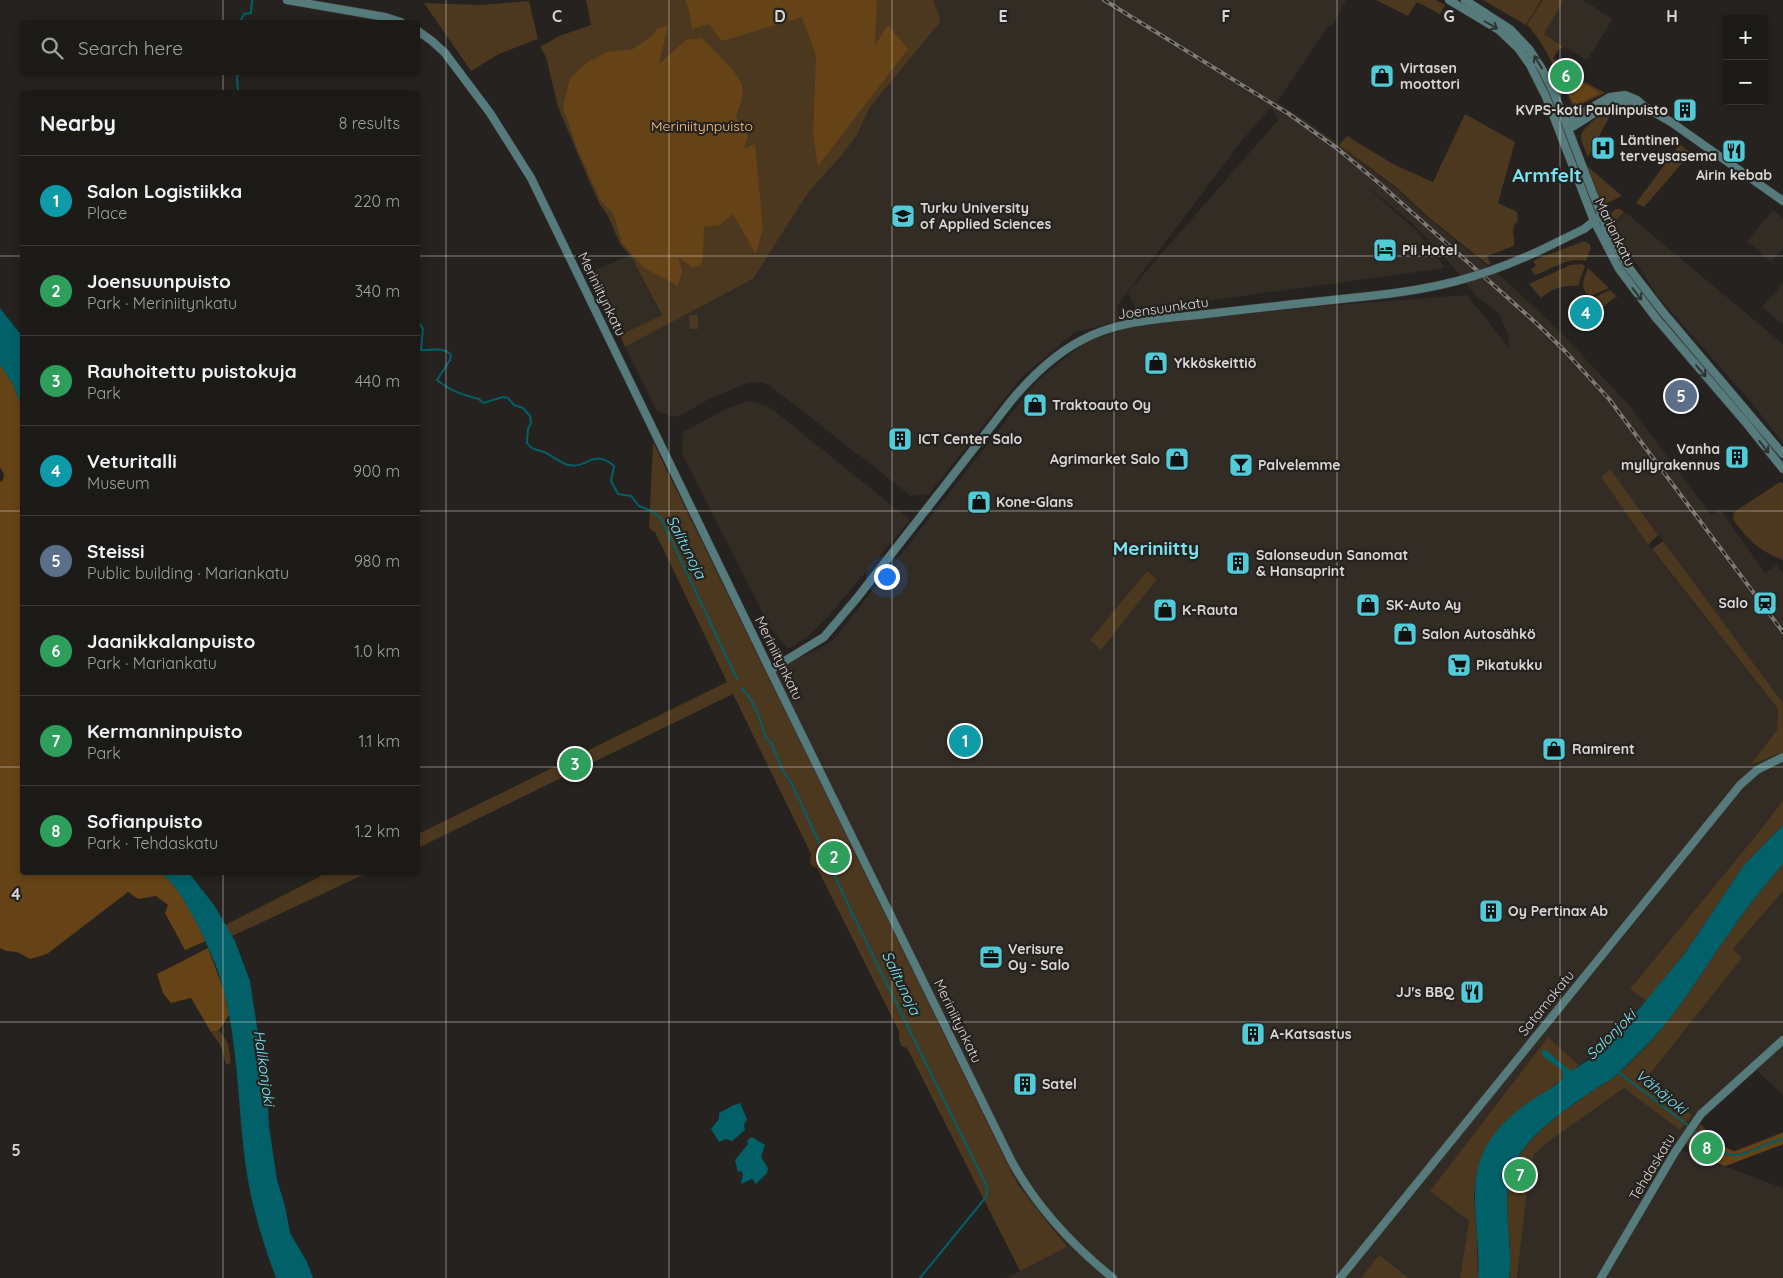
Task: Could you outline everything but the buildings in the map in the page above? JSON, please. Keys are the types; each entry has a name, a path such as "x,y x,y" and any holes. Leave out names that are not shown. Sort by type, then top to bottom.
{"main road":[{"path":"287,0 394,20"},
{"name":"Mariankatu","path":"1449,0 1506,36 1530,65 1546,97 1594,221 1615,262 1633,290 1783,470"},
{"name":"Mariankatu","path":"1465,0 1502,23 1523,41 1542,69 1567,126 1606,227 1622,257 1640,284 1783,454"},
{"name":"Meriniitynkatu","path":"420,32 432,40 445,53 490,113 531,178 1012,1162 1026,1187 1049,1219 1073,1244 1113,1278"},
{"path":"1567,126 1604,100 1618,95 1630,97 1671,122 1783,201"},
{"name":"Joensuunkatu","path":"770,670 824,637 857,598 1023,386 1064,350 1091,335 1116,326 1133,323 1436,287 1496,270 1584,229 1602,215"},
{"name":"Satamakatu","path":"1340,1278 1740,785 1757,770 1783,757"},
{"name":"Tehdaskatu","path":"1601,1278 1694,1123 1701,1114 1783,1040"}],"shaded area":[{"path":"933,0 1346,0 1332,26 1328,26 1277,102 1314,126 1398,190 1421,212 1513,287 1564,336 1627,403 1711,515 1720,509 1765,573 1777,565 1783,574 1783,703 1610,470 1601,477 1648,545 1778,709 1777,730 1751,764 1783,752 1783,800 1630,989 1646,1001 1608,1043 1579,1065 1548,1037 1430,1191 1469,1221 1460,1278 1409,1278 1379,1255 1361,1278 1006,1278 1067,1247 1018,1185 767,673 832,642 1037,381 1084,343 1123,329 1177,321 1310,307 1467,295 1508,347 1509,336 1498,313 1477,297 1457,271 1412,223 1360,181 1416,230 1445,268 1136,311 1128,292 1278,120 1271,107 1245,137 1116,307 1121,320 1074,333 1022,377 929,494 911,496 769,385 761,382 748,383 713,397 679,416 671,417 656,410 625,347 753,279 808,193 857,135 870,107"},
{"path":"1564,0 1583,0 1613,19 1587,60 1543,34"},
{"path":"1773,210 1783,218 1783,248 1771,262 1747,241"},
{"path":"1625,212 1783,344 1783,443 1751,402 1659,298 1612,226"},
{"path":"630,255 662,316 620,335 590,272"},
{"path":"1783,283 1783,322 1782,324 1762,307"},
{"path":"749,401 768,406 910,520 825,620 806,638 788,649 771,629 682,454 683,432 728,408"},
{"path":"1783,891 1783,1095 1755,1069 1699,1121 1681,1150 1783,1188 1783,1278 1517,1278 1528,1182 1534,1154 1741,958 1733,949"}],"green space":[{"name":"Meriniitynpuisto","path":"586,0 933,0 940,22 870,107 857,135 808,193 753,279 625,347 620,335 662,315 630,255 620,244 607,214 600,205 558,107 546,57 540,47 559,36 591,25"},
{"path":"685,0 877,0 875,46 888,25 908,49 818,166 813,135 816,56 802,17 722,41 709,24 692,29"},
{"path":"1376,0 1436,0 1445,5 1440,14 1417,2 1408,16"},
{"path":"1483,0 1541,0 1526,25"},
{"path":"1542,0 1564,0 1544,34 1564,47 1558,50 1553,58 1556,60 1554,65 1605,93 1574,108 1547,53 1527,25"},
{"path":"529,1 538,39 499,54 471,71 424,3 481,5"},
{"path":"668,25 659,64 686,40 702,38 729,66 741,83 742,96 736,117 748,136 744,149 755,144 763,228 756,254 733,214 720,225 704,227 701,266 692,267 678,257 682,271 678,286 643,267 622,243 613,213 601,201 578,151 563,107 570,78 588,62 607,52 633,49 652,36 657,29"},
{"path":"1556,67 1600,93 1576,105 1572,101"},
{"path":"1615,106 1588,157 1581,138 1584,129"},
{"path":"1465,114 1515,142 1498,203 1517,212 1518,221 1513,229 1514,246 1487,256 1491,264 1488,265 1427,216 1396,187 1339,145 1347,136 1393,164 1433,182"},
{"path":"1680,144 1691,153 1644,207 1636,203"},
{"path":"1587,166 1622,196 1605,204 1601,201"},
{"path":"1616,209 1624,212 1612,225 1608,219"},
{"path":"1584,241 1590,244 1591,248 1586,261 1573,260 1535,275 1531,269 1536,266 1533,261"},
{"path":"1582,264 1585,266 1578,286 1558,288 1541,298 1529,284 1570,265"},
{"path":"1588,268 1609,288 1591,296 1587,293 1584,290 1583,284"},
{"path":"1610,290 1618,298 1615,297 1602,308 1605,313 1603,314 1593,298"},
{"path":"689,315 698,315 698,329 690,329"},
{"path":"0,365 13,384 20,402 20,875 163,875 181,896 206,941 185,950 165,913 168,905 156,896 138,899 128,892 47,954 30,959 17,952 6,951 0,948 0,482 3,480 4,474 0,467"},
{"path":"653,442 1018,1185 1067,1247 1020,1271 907,1048 901,1046 899,1031 817,868 812,866 811,854 733,694 420,847 420,833 727,682 655,532 649,528"},
{"path":"1610,469 1658,535 1648,545 1601,477"},
{"path":"1780,482 1783,483 1783,560 1755,544 1743,533 1733,519 1734,512"},
{"path":"1663,541 1783,703 1783,752 1750,765 1777,730 1778,709 1652,549"},
{"path":"1147,571 1157,579 1101,650 1090,640"},
{"path":"1783,800 1783,825 1744,865 1685,953 1646,1001 1630,989"},
{"path":"1783,864 1783,891 1733,949 1742,958 1645,1080 1692,1115 1680,1130 1624,1088 1534,1154 1528,1182 1517,1278 1509,1278 1510,1251 1507,1196 1512,1169 1525,1147 1558,1116 1614,1077 1652,1040 1681,1004 1744,912"},
{"path":"363,875 226,939 221,927 321,876"},
{"path":"208,948 224,991 229,1015 219,1030 211,1032 191,998 171,1003 163,993 157,974"},
{"path":"219,1030 228,1043 231,1063 226,1065 221,1046 211,1032"},
{"path":"1548,1037 1579,1065 1550,1089 1483,1155 1474,1193 1478,1278 1460,1278 1469,1221 1430,1191"},
{"path":"1701,1124 1719,1144 1734,1151 1783,1132 1783,1144 1726,1166 1690,1153 1686,1141"},
{"path":"1702,1129 1719,1145 1734,1152 1783,1133 1783,1138 1748,1151 1732,1153 1723,1151 1698,1133"},
{"path":"1697,1135 1722,1153 1731,1156 1739,1156 1783,1140 1783,1144 1725,1166 1691,1152 1690,1146"},
{"path":"1379,1255 1409,1278 1361,1278"}],"water":[{"path":"0,308 20,333 20,402 13,384 0,365"},
{"path":"1783,825 1783,864 1738,920 1671,1016 1651,1040 1614,1077 1558,1115 1525,1146 1512,1169 1507,1196 1510,1251 1509,1278 1478,1278 1475,1194 1482,1156 1492,1137 1508,1119 1524,1105 1553,1087 1563,1078 1562,1070 1544,1057 1541,1052 1543,1049 1571,1071 1601,1052 1621,1031 1685,953 1744,865"},
{"name":"Halikonjoki","path":"163,875 191,875 214,905 235,941 250,981 257,1027 265,1056 269,1126 277,1180 285,1206 290,1233 307,1262 313,1278 276,1278 257,1220 247,1176 232,1034 222,983 196,922 185,902"},
{"path":"740,1103 747,1119 744,1125 745,1130 732,1141 726,1139 719,1142 711,1129 719,1119 719,1113"},
{"path":"752,1137 765,1145 761,1157 768,1168 767,1173 756,1184 752,1179 741,1184 743,1174 741,1171 738,1172 735,1160 748,1144 747,1140"}],"waterway":[{"name":"Salitunoja","path":"241,20 244,14 251,13 252,0"},
{"name":"Salitunoja","path":"238,75 238,90"},
{"name":"Salitunoja","path":"420,324 423,329 421,350 441,350 451,355 450,360 437,380 452,390 479,399 483,403 503,397 508,398 514,405 523,408 530,416 531,423 528,429 527,443 531,447 569,465 581,464 596,459 607,461 614,466 611,481 618,494 631,496 639,506 652,511 661,518 737,679"},
{"name":"Salitunoja","path":"742,688 760,718 766,739 771,742 783,771 791,782 853,915 987,1187 986,1197 920,1278"},
{"name":"Vähäjoki","path":"1617,1071 1689,1126"},
{"name":"Vähäjoki","path":"1692,1129 1717,1149 1731,1155 1746,1153 1783,1139"}],"railway":[{"path":"1104,0 1289,114 1338,149 1535,322 1564,350 1609,399 1783,632"}],"place":[{"name":"Virtasen moottori","path":"1382,76"},
{"name":"Jaanikkalanpuisto","path":"1566,76"},
{"name":"KVPS-koti Paulinpuisto","path":"1685,110"},
{"name":"Läntinen terveysasema","path":"1603,148"},
{"name":"Airin kebab","path":"1734,151"},
{"name":"Turku University of Applied Sciences","path":"903,216"},
{"name":"Pii Hotel","path":"1385,250"},
{"name":"Veturitalli","path":"1586,313"},
{"name":"Ykköskeittiö","path":"1156,363"},
{"name":"Steissi","path":"1681,396"},
{"name":"Traktoauto Oy","path":"1035,405"},
{"name":"ICT Center Salo","path":"900,439"},
{"name":"Vanha myllyrakennus","path":"1737,457"},
{"name":"Agrimarket Salo","path":"1177,459"},
{"name":"Palvelemme","path":"1241,465"},
{"name":"Kone-Glans","path":"979,502"},
{"name":"Salonseudun Sanomat & Hansaprint","path":"1238,563"},
{"name":"Salo","path":"1765,603"},
{"name":"SK-Auto Ay","path":"1368,605"},
{"name":"K-Rauta","path":"1165,610"},
{"name":"Salon Autosähkö","path":"1405,634"},
{"name":"Pikatukku","path":"1459,665"},
{"name":"Salon Logistiikka","path":"965,741"},
{"name":"Ramirent","path":"1554,749"},
{"name":"Rauhoitettu puistokuja","path":"575,764"},
{"name":"Joensuunpuisto","path":"834,857"},
{"name":"Oy Pertinax Ab","path":"1491,911"},
{"name":"Verisure Oy - Salo","path":"991,957"},
{"name":"JJ's BBQ","path":"1472,992"},
{"name":"A-Katsastus","path":"1253,1034"},
{"name":"Satel","path":"1025,1084"},
{"name":"Sofianpuisto","path":"1707,1148"},
{"name":"Kermanninpuisto","path":"1520,1175"}],"district":[{"name":"Armfelt","path":"1547,175"},
{"name":"Meriniitty","path":"1156,548"}],"water label":[{"name":"Salonjoki","path":"1611,1035"}]}
